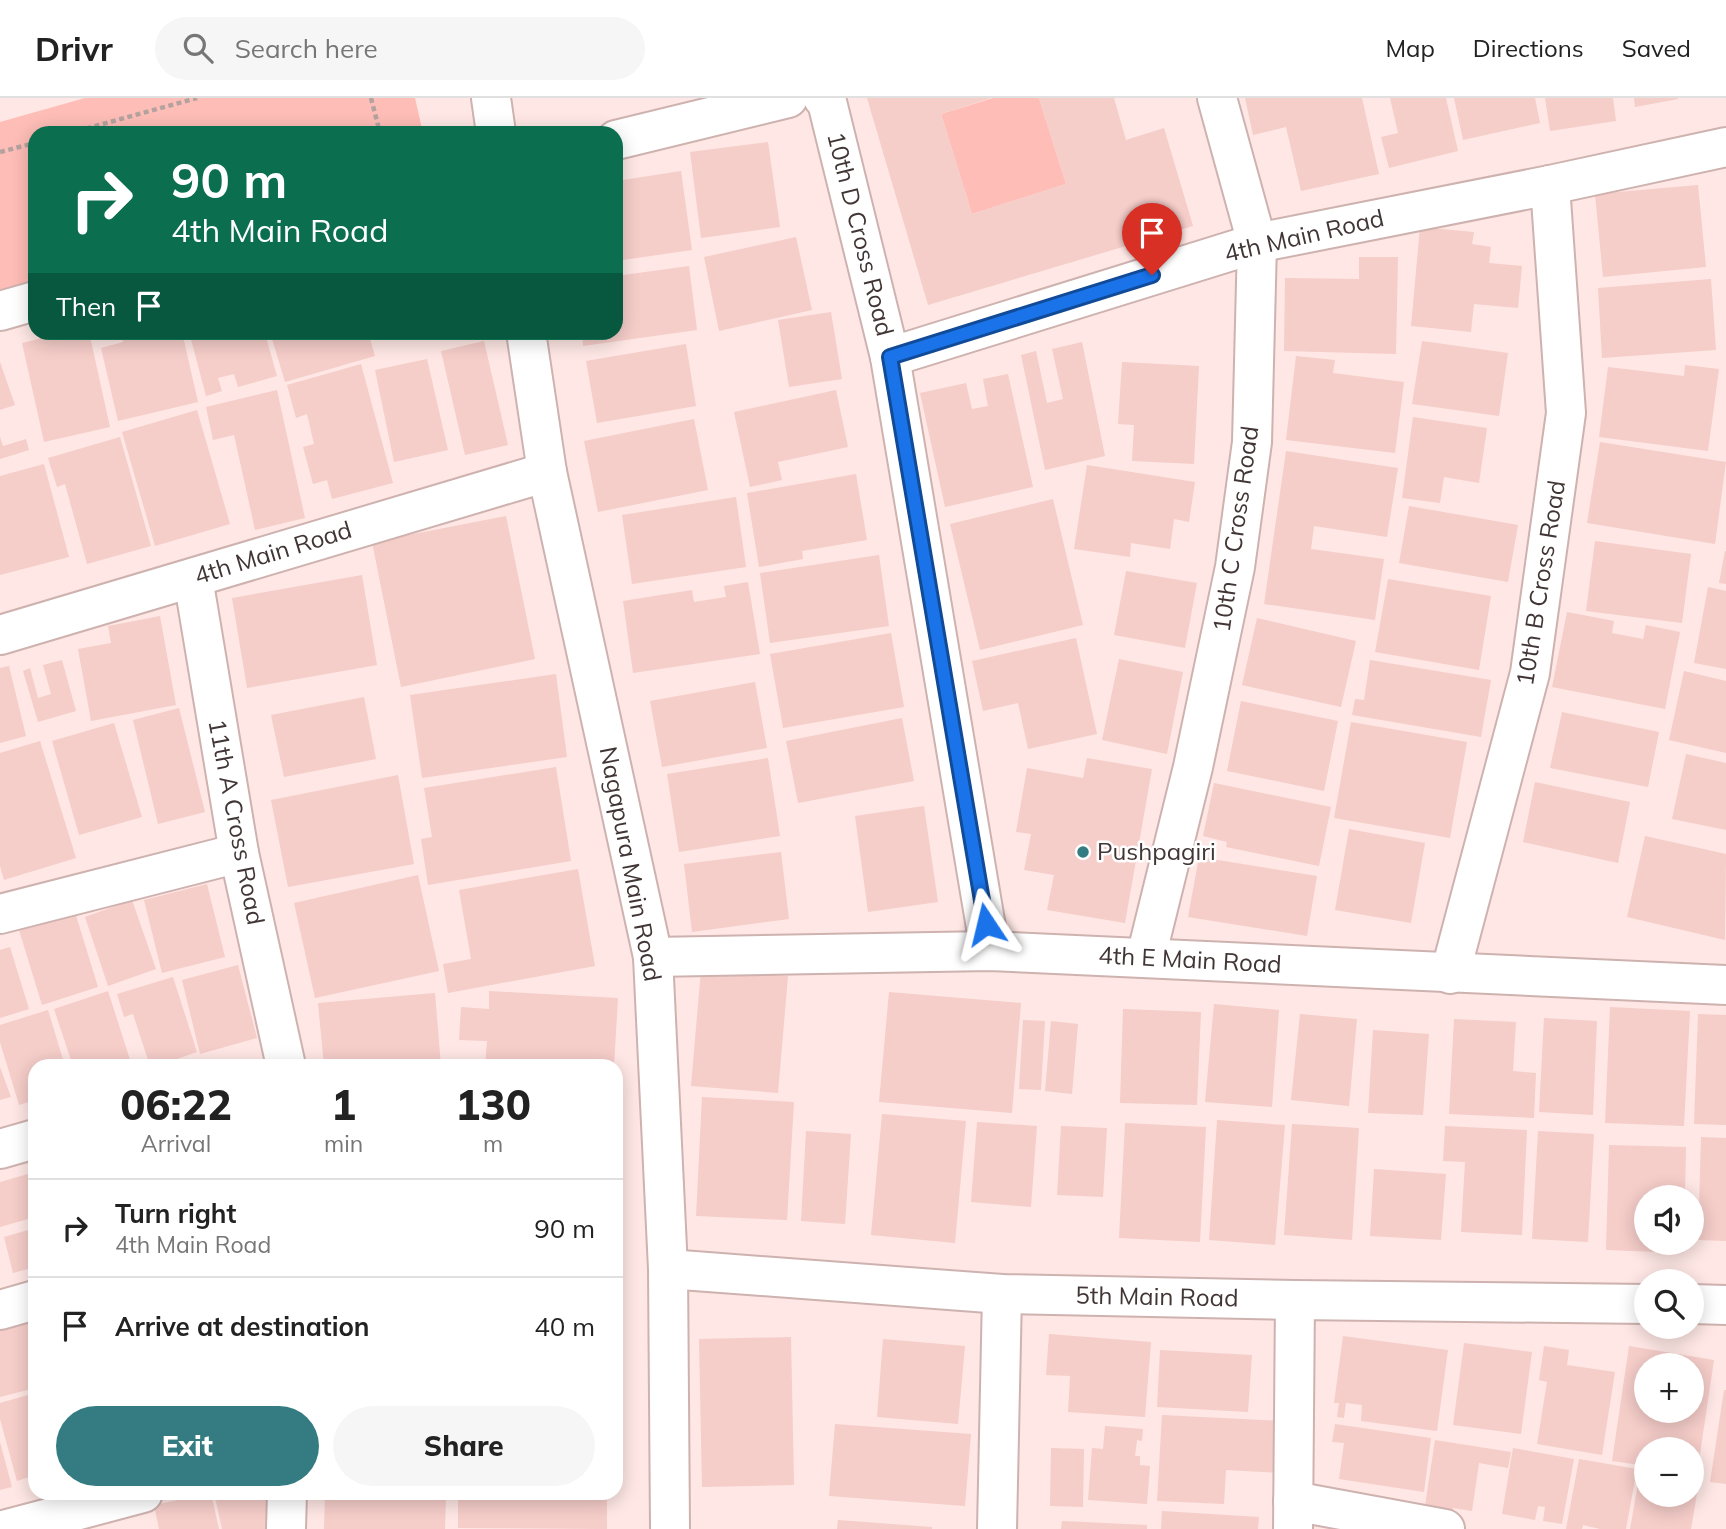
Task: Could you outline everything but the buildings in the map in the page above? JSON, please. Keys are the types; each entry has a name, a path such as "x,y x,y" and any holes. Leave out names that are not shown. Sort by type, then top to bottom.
{"street":[{"path":"491,98 495,126"},
{"path":"623,138 788,98"},
{"name":"10th D Cross Road","path":"823,98 827,102 890,357 990,951"},
{"name":"10th C Cross Road","path":"1146,957 1193,766 1235,567 1252,442 1257,243 1217,98"},
{"name":"4th Main Road","path":"890,357 1257,243 1726,147"},
{"name":"10th B Cross Road","path":"1450,974 1530,673 1566,413 1550,185"},
{"path":"0,311 28,303"},
{"name":"Nagapura Main Road","path":"527,340 547,472 653,957 668,1269 670,1529"},
{"name":"4th Main Road","path":"0,635 547,472"},
{"name":"11th A Cross Road","path":"192,578 239,853 284,1059"},
{"path":"0,914 239,853"},
{"name":"4th E Main Road","path":"653,957 990,951 1726,985"},
{"path":"0,1149 28,1141"},
{"name":"5th Main Road","path":"668,1269 1002,1294 1634,1304"},
{"path":"998,1529 1002,1294"},
{"path":"1294,1300 1293,1515 1445,1529"},
{"path":"0,1310 28,1302"},
{"path":"1704,1304 1726,1305"},
{"path":"7,1529 117,1500"},
{"path":"286,1529 287,1500"}],"path":[{"path":"95,126 197,98"},
{"path":"372,98 378,126"},
{"path":"0,152 28,145"}],"shaded area":[{"path":"85,98 415,98 421,126 28,126 28,290 0,298 0,122"},
{"path":"993,98 1039,98 1066,184 972,214 941,114"}],"place":[{"name":"Pushpagiri","path":"1083,852"}],"route":[{"path":"986,924 890,357 1152,275"}]}
